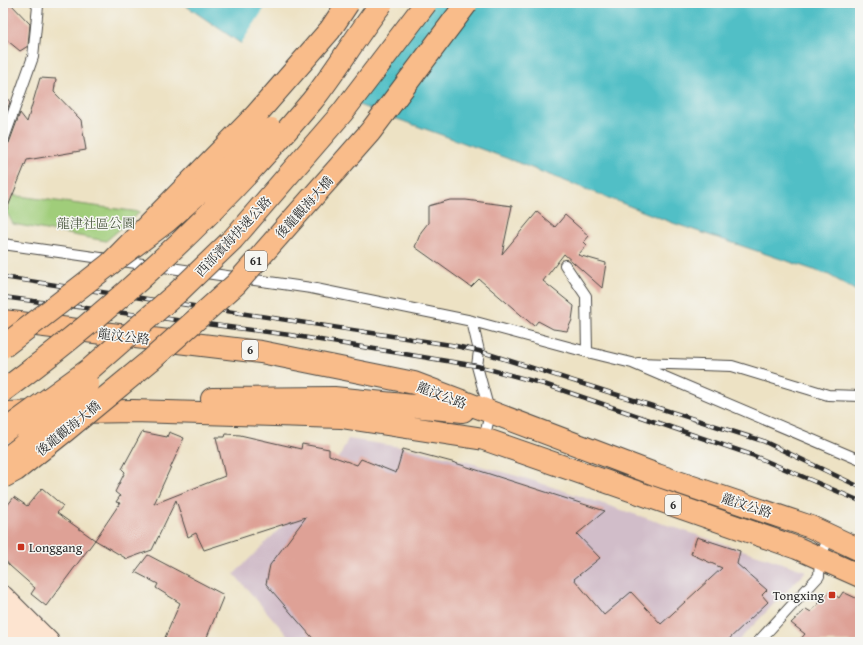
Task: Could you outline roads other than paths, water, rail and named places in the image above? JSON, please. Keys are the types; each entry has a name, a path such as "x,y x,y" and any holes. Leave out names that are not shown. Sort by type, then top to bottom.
{"main road":[{"path":"110,264 255,116 330,30 348,3"},
{"name":"西部濱海快速公路","path":"3,431 90,369 178,292 233,239 342,114 426,3"},
{"name":"後龍觀海大橋","path":"3,477 16,470 84,416 151,360 236,284 370,132 467,3"},
{"path":"3,347 166,222 271,129 377,10"},
{"path":"3,391 94,320 188,235 228,196 313,100 377,10"},
{"path":"3,461 20,448 113,361 178,292"},
{"name":"龍汶公路","path":"3,321 261,352 414,383 490,414 657,475 811,527 860,550"},
{"path":"3,407 30,401 334,398 490,414"},
{"path":"3,431 21,423 133,411"},
{"name":"龍汶公路","path":"3,413 133,411 341,417 484,439 797,548 860,576"},
{"path":"3,597 48,642"},
{"path":"3,622 31,642"}],"lane":[{"path":"3,140 33,57 38,6 35,3"},
{"path":"3,244 311,288 472,321 632,363 860,460"},
{"path":"565,265 586,296 587,352"},
{"path":"472,321 479,351 477,366 490,414 484,439"},
{"path":"632,363 732,366 828,395 860,396"},
{"path":"758,642 819,576 820,558 830,536"}],"water":[{"path":"182,3 860,3 860,293 829,275 673,223 506,158 300,84"}],"railway":[{"path":"3,277 451,345 479,351 763,441 860,487"},
{"path":"3,297 290,335 477,366 544,384 752,455 860,501"}],"place":[{"name":"Longgang","path":"21,547"},
{"name":"Tongxing","path":"832,595"}],"park label":[{"name":"龍津社區公園","path":"96,223"}]}
